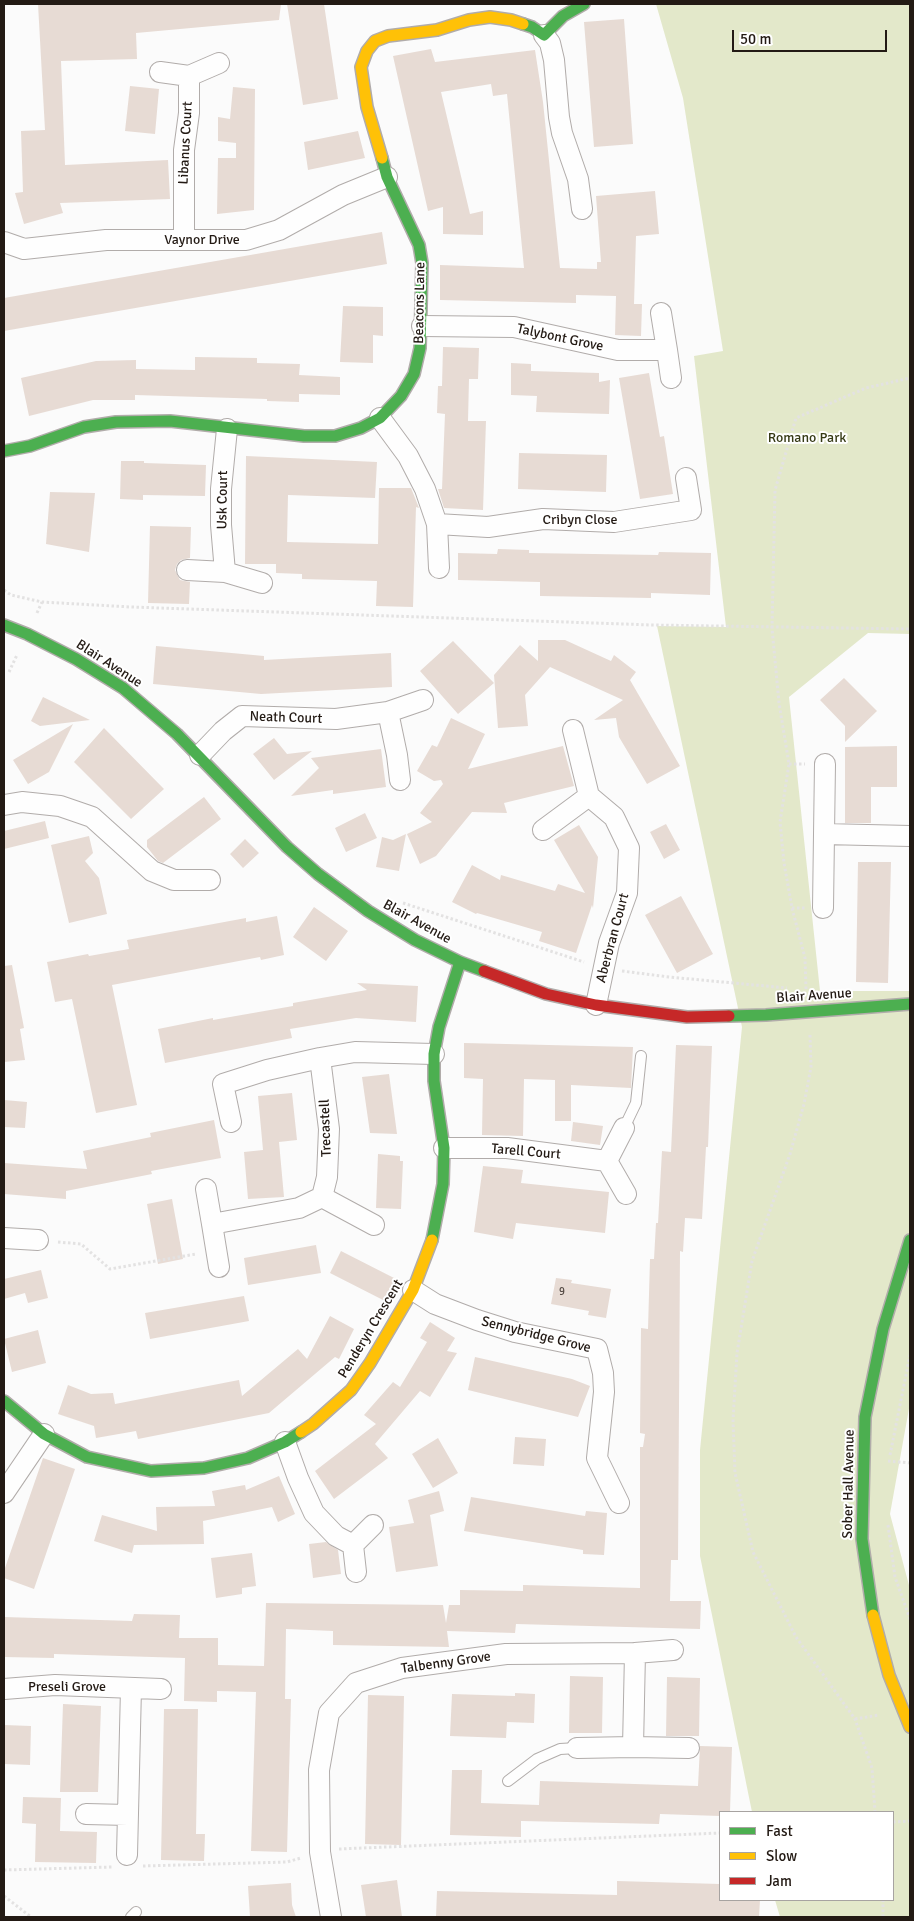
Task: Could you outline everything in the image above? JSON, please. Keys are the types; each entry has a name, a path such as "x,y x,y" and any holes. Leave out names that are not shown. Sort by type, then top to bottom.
{"street":[{"path":"582,209 578,179 562,133 559,118 554,60 550,44 544,35 563,16 584,4"},
{"name":"Beacons Lane","path":"4,451 30,446 84,426 116,422 170,421 227,429 304,436 335,436 361,428 380,418 401,396 414,374 420,348 422,326 422,263 419,245 387,176 367,107 362,82 362,67 367,51 375,41 388,36 437,30 470,20 490,17 511,20 532,27 544,35"},
{"path":"160,72 189,76 219,62"},
{"name":"Libanus Court","path":"184,240 184,150 189,113 189,76"},
{"name":"Vaynor Drive","path":"4,242 24,249 106,240 246,240 278,230 343,196 387,176"},
{"path":"661,314 671,378"},
{"name":"Talybont Grove","path":"422,326 514,328 618,350 667,350"},
{"path":"380,418 408,456 425,489 437,524 439,568"},
{"name":"Usk Court","path":"225,572 221,525 221,489 227,429"},
{"name":"Cribyn Close","path":"437,524 488,528 543,519 614,522 691,510 686,478"},
{"path":"187,570 225,572 262,583"},
{"name":"Blair Avenue","path":"4,625 27,634 76,659 123,688 200,755 287,847 318,874 368,911 416,940 460,962 546,994 596,1005 687,1017 766,1015 910,1004"},
{"name":"Neath Court","path":"200,755 223,731 242,716 336,719 388,712 423,700"},
{"path":"388,712 400,780"},
{"path":"544,830 589,796 573,730"},
{"path":"823,908 825,764"},
{"name":"Aberbran Court","path":"589,796 614,817 629,848 627,893 609,942 596,1005"},
{"path":"4,805 22,802 60,806 92,817 152,871 174,880 210,880"},
{"path":"824,834 910,836"},
{"name":"Penderyn Crescent","path":"4,1401 44,1434 87,1457 151,1471 204,1468 248,1458 285,1442 313,1424 351,1390 370,1363 413,1290 435,1233 442,1184 444,1148 434,1081 434,1054 439,1027 460,962"},
{"path":"231,1122 223,1084 267,1070 355,1052 434,1054"},
{"name":"Trecastell","path":"320,1058 329,1129 327,1177 322,1197"},
{"path":"624,1128 607,1160 626,1194"},
{"name":"Tarell Court","path":"444,1148 507,1148 607,1160"},
{"path":"206,1189 218,1259"},
{"path":"212,1224 299,1208 322,1197 374,1225"},
{"path":"4,1238 38,1240"},
{"name":"Sober Hall Avenue","path":"910,1240 883,1329 865,1416 862,1539 870,1600 883,1655 910,1727"},
{"name":"Sennybridge Grove","path":"413,1290 435,1304 477,1320 515,1332 597,1349 603,1373 604,1392 597,1458 619,1503"},
{"path":"4,1493 44,1434"},
{"path":"285,1442 298,1478 314,1513 336,1536 353,1545"},
{"path":"356,1572 353,1545 373,1524"},
{"name":"Talbenny Grove","path":"331,1917 320,1852 320,1770 329,1713 356,1683 402,1668 506,1654 635,1653 673,1650"},
{"path":"633,1748 635,1653"},
{"name":"Preseli Grove","path":"4,1689 55,1685 161,1688"},
{"path":"128,1862 131,1688"},
{"path":"577,1748 689,1748"},
{"path":"86,1814 128,1815"}],"lane":[{"path":"624,1128 636,1103 641,1056"},
{"path":"508,1780 537,1759 560,1749 577,1748"}],"path":[{"path":"875,1811 872,1768 855,1719 796,1637 753,1552 735,1473 733,1420 738,1352 752,1261 790,1154 804,1104 811,1067 805,958 792,908 784,864 780,822 789,764 779,703 772,628 775,490 796,418 866,388 910,378"},
{"path":"4,590 11,595 42,602 131,607 642,625 910,629"},
{"path":"398,901 603,968 669,977 790,988"},
{"path":"798,989 815,989"},
{"path":"38,1240 81,1244 110,1269 218,1259"},
{"path":"887,1470 910,1355"},
{"path":"888,1462 910,1463"},
{"path":"888,1522 895,1577 910,1619"},
{"path":"894,1822 910,1821"},
{"path":"4,1870 128,1862 287,1862 320,1852 353,1848 719,1833"},
{"path":"4,1896 31,1917"},
{"path":"882,1917 883,1901"}],"green space":[{"name":"Romano Park","path":"656,4 910,4 910,634 868,633 789,697 820,991 910,991 910,1403 890,1514 910,1589 910,1917 780,1917 775,1901 894,1901 894,1811 752,1811 700,1556 700,1450 742,1027 657,626 726,627 694,356 723,351 683,98"}],"building":[{"path":"38,4 281,4 279,20 136,33 137,59 61,61 65,165 168,160 170,199 60,203 63,213 24,224 15,193 23,192 21,131 45,130"},
{"path":"287,4 324,4 338,99 303,105"},
{"path":"624,19 633,144 594,147 584,22"},
{"path":"431,49 435,62 535,50 543,102 560,268 597,269 597,262 601,262 596,196 655,191 659,234 636,236 634,304 642,304 641,336 615,335 616,296 576,295 576,303 440,300 440,265 524,268 507,94 493,96 491,84 441,92 470,214 483,211 483,235 443,234 443,207 428,211 393,56"},
{"path":"130,86 159,89 155,134 125,131"},
{"path":"233,87 255,89 254,210 217,214 218,158 236,158 236,143 218,141 218,117 230,119"},
{"path":"358,131 365,158 308,170 304,142"},
{"path":"382,232 387,264 4,331 4,298"},
{"path":"343,306 383,307 383,336 373,335 373,363 340,362"},
{"path":"443,347 479,348 478,379 469,379 468,421 486,421 483,510 444,508 438,489 442,489 445,414 437,413 438,386 442,386"},
{"path":"195,357 257,358 257,363 300,364 299,375 340,377 340,395 299,394 299,402 267,401 267,399 135,395 135,400 93,400 29,416 21,378 96,361 136,360 136,369 195,370"},
{"path":"511,363 531,364 531,371 599,373 599,382 610,380 609,414 536,412 537,396 511,395"},
{"path":"649,373 660,437 664,436 673,494 640,499 619,378"},
{"path":"519,453 607,455 606,492 518,489"},
{"path":"246,456 377,462 375,498 288,495 287,542 378,544 379,488 411,488 419,508 416,507 413,607 376,606 377,581 302,579 302,574 276,573 276,564 245,564"},
{"path":"121,461 206,465 205,496 143,495 143,500 120,499"},
{"path":"50,492 95,493 89,552 46,544"},
{"path":"150,526 191,527 190,558 181,560 175,570 180,580 190,582 189,604 148,603"},
{"path":"498,549 529,550 529,553 658,555 659,552 711,553 710,595 651,593 651,598 540,596 540,582 458,580 458,553 497,554"},
{"path":"538,640 565,640 611,661 614,655 636,672 630,680 680,766 647,784 619,737 616,718 594,720 623,700 550,667 525,695 528,726 498,728 494,675 520,645 538,661"},
{"path":"453,641 494,683 458,714 420,671"},
{"path":"156,646 264,656 264,660 391,653 392,687 261,694 153,684"},
{"path":"844,678 877,711 845,742 845,726 820,700"},
{"path":"43,697 90,720 40,726 31,721"},
{"path":"451,718 485,734 468,769 563,746 574,786 504,803 507,813 472,812 436,856 420,864 407,834 432,822 420,813 443,784 441,780 434,781 417,771 432,745 437,747"},
{"path":"73,724 49,772 28,784 13,760"},
{"path":"104,728 164,789 131,819 74,762"},
{"path":"274,738 287,754 312,751 274,780 253,754"},
{"path":"897,746 897,787 871,787 871,823 845,823 845,747"},
{"path":"381,749 386,787 333,794 333,790 291,796 319,768 311,758"},
{"path":"204,797 221,819 163,863 158,861 147,847 147,840"},
{"path":"365,813 377,838 346,852 335,828"},
{"path":"45,821 49,838 4,849 4,831"},
{"path":"666,824 680,850 664,859 650,832"},
{"path":"579,825 598,857 593,908 592,905 576,953 539,941 542,932 476,914 452,902 472,865 500,880 501,875 555,891 558,884 585,893 554,840"},
{"path":"406,834 399,871 376,867 382,837 393,840"},
{"path":"89,836 93,853 85,861 99,878 107,914 69,923 51,845"},
{"path":"245,839 259,853 243,868 230,854"},
{"path":"858,862 891,862 888,983 856,982"},
{"path":"681,896 713,954 677,973 645,915"},
{"path":"314,907 348,931 326,961 293,937"},
{"path":"277,916 284,955 261,960 260,957 112,985 137,1105 96,1113 72,999 55,1002 47,962 129,949 127,940 246,918 246,922"},
{"path":"12,965 24,1028 20,1029 25,1060 4,1062 4,966"},
{"path":"357,983 418,986 416,1022 356,1018 290,1029 292,1038 165,1063 158,1029 213,1018 213,1020 293,1006 293,1003 367,990"},
{"path":"464,1043 633,1047 631,1088 571,1085 571,1121 555,1121 555,1080 524,1079 523,1136 482,1135 483,1079 464,1078"},
{"path":"676,1045 712,1046 708,1147 706,1147 702,1219 685,1218 683,1252 680,1251 678,1560 671,1560 670,1601 701,1601 700,1629 516,1624 515,1633 447,1631 449,1647 333,1645 333,1631 286,1629 285,1699 291,1699 287,1852 251,1851 256,1692 217,1691 217,1702 184,1701 185,1658 54,1654 54,1658 4,1657 4,1617 132,1621 134,1614 180,1615 179,1638 218,1638 218,1665 264,1666 266,1603 443,1605 446,1623 449,1605 460,1605 460,1590 523,1591 523,1585 640,1588 640,1447 643,1447 645,1434 640,1433 641,1328 648,1329 650,1259 654,1259 656,1223 658,1223 662,1151 671,1152"},
{"path":"389,1074 397,1134 370,1133 362,1077"},
{"path":"292,1093 297,1140 279,1142 284,1197 248,1199 244,1152 263,1150 258,1096"},
{"path":"4,1100 27,1102 25,1128 4,1127"},
{"path":"214,1120 221,1158 151,1171 152,1174 66,1191 66,1199 4,1194 4,1163 87,1169 83,1151 151,1137 150,1133"},
{"path":"573,1122 603,1126 600,1145 571,1141"},
{"path":"378,1154 400,1156 400,1161 403,1161 401,1209 376,1208"},
{"path":"483,1166 523,1170 521,1183 609,1192 605,1233 516,1223 513,1239 474,1232"},
{"path":"172,1199 183,1259 158,1264 147,1204"},
{"path":"316,1245 321,1273 248,1285 244,1258"},
{"path":"341,1251 396,1279 385,1301 330,1273"},
{"path":"41,1270 48,1298 28,1303 25,1293 4,1299 4,1279"},
{"path":"556,1278 572,1280 571,1283 611,1289 606,1318 588,1315 589,1311 551,1304"},
{"path":"244,1296 249,1321 150,1339 145,1313"},
{"path":"330,1316 354,1329 339,1359 335,1357 269,1413 138,1439 136,1431 96,1438 94,1426 58,1414 68,1385 91,1394 113,1393 115,1404 239,1380 242,1396 298,1349 307,1359"},
{"path":"430,1322 455,1338 447,1351 457,1353 430,1397 420,1391 375,1444 388,1458 334,1499 315,1471 376,1424 364,1415 393,1382 400,1387 427,1342 420,1338"},
{"path":"38,1330 46,1363 12,1372 4,1339"},
{"path":"475,1357 572,1379 590,1386 578,1417 468,1390"},
{"path":"515,1437 546,1439 544,1466 513,1464"},
{"path":"438,1438 458,1473 433,1488 412,1454"},
{"path":"43,1458 75,1469 34,1589 4,1578 4,1571"},
{"path":"279,1476 295,1514 278,1522 272,1507 203,1521 204,1544 134,1545 132,1553 94,1541 102,1515 157,1531 156,1507 215,1506 212,1491 245,1485 246,1490"},
{"path":"439,1491 444,1511 430,1515 438,1566 396,1572 389,1527 414,1523 408,1500"},
{"path":"471,1497 585,1516 586,1511 607,1513 604,1555 583,1554 583,1550 464,1531"},
{"path":"326,1542 338,1550 341,1574 313,1578 309,1544"},
{"path":"252,1553 256,1586 242,1588 242,1594 216,1598 211,1558"},
{"path":"570,1676 603,1677 602,1733 569,1733"},
{"path":"667,1677 700,1678 699,1736 666,1736"},
{"path":"515,1693 535,1694 534,1723 507,1722 506,1738 450,1736 452,1694 515,1696"},
{"path":"368,1695 404,1696 401,1845 365,1844"},
{"path":"63,1704 101,1706 98,1792 60,1792"},
{"path":"164,1709 198,1709 196,1834 205,1834 204,1861 161,1860"},
{"path":"4,1725 31,1726 30,1765 4,1764"},
{"path":"700,1746 732,1747 730,1811 719,1811 719,1816 660,1814 659,1824 521,1821 521,1837 450,1835 452,1770 482,1770 481,1803 539,1805 540,1781 698,1786"},
{"path":"23,1797 61,1798 60,1831 97,1832 96,1863 35,1862 36,1824 22,1823"},
{"path":"397,1880 402,1917 366,1917 361,1885"},
{"path":"617,1881 719,1884 719,1901 760,1901 759,1917 436,1917 437,1891 617,1895"},
{"path":"291,1883 292,1905 296,1917 250,1917 248,1886"}],"traffic: fast":[{"path":"523,24 532,27 544,35 563,16 584,4"},
{"path":"4,451 30,446 84,427 116,422 170,421 304,436 335,436 361,428 380,418 401,396 414,374 420,348 422,263 419,245 387,177 382,158"},
{"path":"4,625 27,634 76,659 123,688 177,734 287,847 318,874 368,911 415,940 460,962 484,971"},
{"path":"432,1240 443,1184 444,1148 434,1081 434,1054 439,1027 460,962"},
{"path":"729,1016 910,1004"},
{"path":"873,1615 862,1539 865,1417 883,1329 910,1240"},
{"path":"4,1401 44,1434 87,1457 151,1471 204,1468 248,1458 285,1442 301,1432"}],"traffic: slow":[{"path":"382,158 367,107 361,67 367,51 375,41 388,36 437,30 469,20 490,17 523,24"},
{"path":"301,1432 313,1424 351,1390 370,1363 413,1290 432,1240"},
{"path":"873,1615 889,1675 910,1727"}],"traffic: jam":[{"path":"484,971 546,994 596,1005 687,1017 729,1016"}]}
